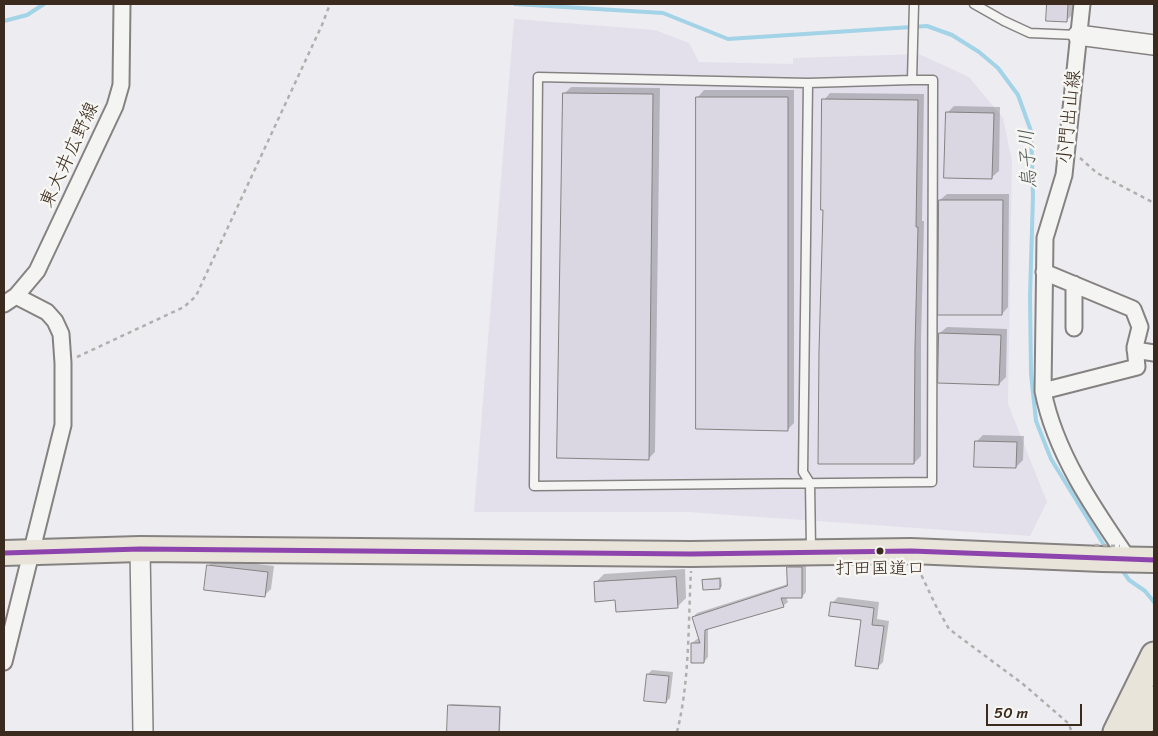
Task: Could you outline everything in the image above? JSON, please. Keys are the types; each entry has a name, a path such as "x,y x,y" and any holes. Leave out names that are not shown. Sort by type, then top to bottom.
{"highway":[{"path":"1116,732 1154,655"},
{"path":"1138,732 1154,699"}],"main road":[{"path":"4,552 140,549 691,554 911,551 1112,553 1154,560"}],"street":[{"name":"東大井広野線","path":"10,300 37,271 115,106 121,85 122,4"},
{"name":"小門出山線","path":"1082,4 1064,176 1045,238 1043,391 1047,411 1073,473 1112,553"},
{"path":"1078,35 1154,45"},
{"path":"1043,391 1137,367 1135,350 1140,327 1133,309 1044,272"},
{"path":"1074,284 1074,328"},
{"path":"4,662 63,425 64,364 62,334 56,321 46,312 10,300"},
{"path":"1135,350 1154,354"},
{"path":"140,549 143,732"}],"lane":[{"path":"912,80 914,4"},
{"path":"974,4 1030,33 1078,35"},
{"path":"538,77 808,83 912,80 933,80 932,482 534,486 538,77"},
{"path":"808,83 804,472 810,483 811,552"}],"path":[{"path":"64,364 151,321 184,307 196,296 330,4"},
{"path":"1068,148 1098,173 1154,203"},
{"path":"911,551 949,630 1023,684 1068,723 1072,732"},
{"path":"677,732 686,666 691,554"}],"shaded area":[{"path":"514,19 655,30 689,43 699,62 793,64 793,58 919,54 969,77 1003,118 1012,161 1008,404 1047,502 1030,536 688,512 474,512"}],"building":[{"path":"1047,4 1068,4 1067,22 1046,21"},
{"path":"563,93 653,94 649,460 557,458"},
{"path":"696,97 788,97 788,431 696,429"},
{"path":"822,99 918,100 914,464 818,464 823,210 821,210"},
{"path":"946,112 994,113 992,179 944,178"},
{"path":"939,200 1003,200 1002,315 938,315"},
{"path":"939,333 1001,335 999,385 938,383"},
{"path":"975,441 1017,442 1016,468 974,467"},
{"path":"207,565 268,572 265,597 204,590"},
{"path":"787,567 802,567 802,598 781,598 784,607 705,630 704,663 691,663 691,643 700,643 692,617 787,586"},
{"path":"676,577 678,608 616,612 615,600 595,602 594,582"},
{"path":"720,579 720,589 703,590 702,580"},
{"path":"831,602 874,608 872,625 884,626 878,669 855,666 861,620 829,616"},
{"path":"647,674 669,676 666,703 644,701"},
{"path":"448,705 500,707 499,732 447,732"}],"waterway":[{"name":"烏子川","path":"4,21 27,15 44,4"},
{"name":"烏子川","path":"515,4 663,13 728,39 927,26 952,35 979,52 998,68 1018,95 1031,131 1033,196 1030,296 1031,374 1036,421 1051,459 1107,550"},
{"name":"烏子川","path":"1120,567 1129,580 1145,591 1154,602"}],"transit line":[{"path":"4,553 140,549 691,554 911,551 1154,560"}],"place":[{"name":"打田国道口","path":"880,551"}]}
